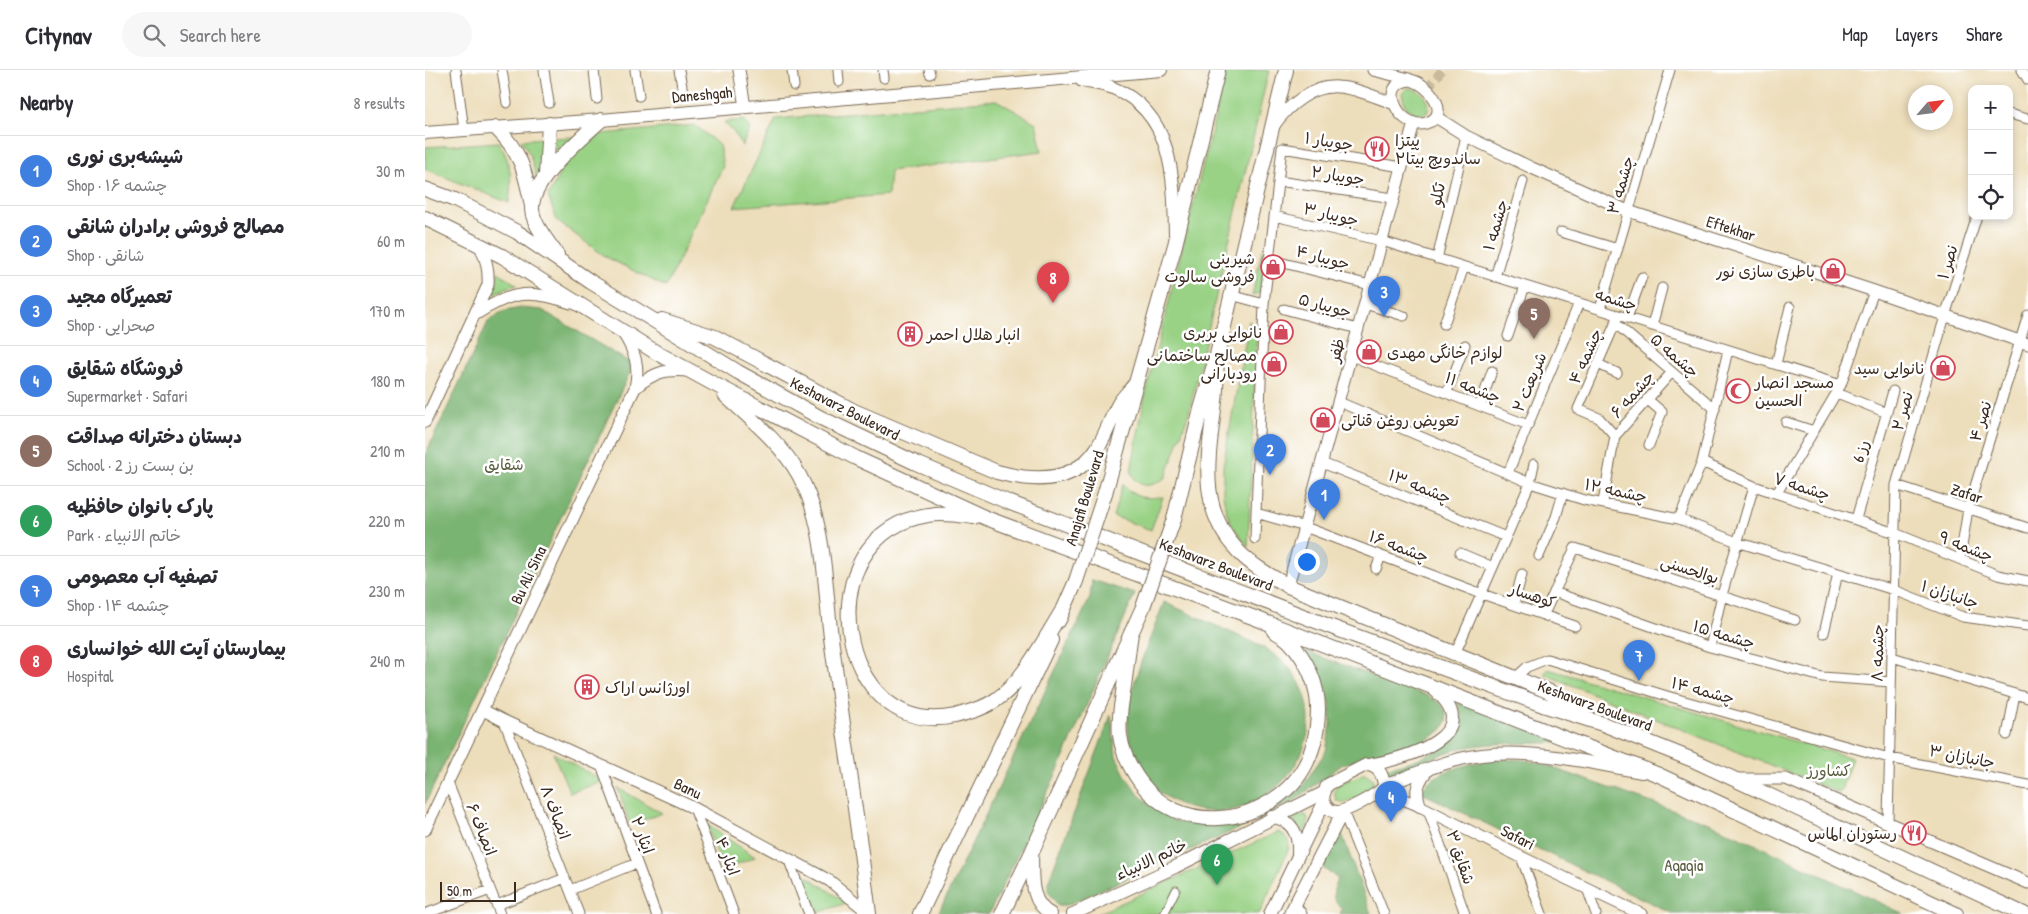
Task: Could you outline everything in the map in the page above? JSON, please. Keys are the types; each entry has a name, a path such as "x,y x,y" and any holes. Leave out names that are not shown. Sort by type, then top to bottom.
{"main road":[{"name":"Daneshgah","path":"425,133 601,120 1161,70"},
{"name":"Anajafi Boulevard","path":"919,914 1044,658 1062,611 1076,582 1105,493 1175,245 1218,70"},
{"path":"1002,914 1033,852 1143,607 1174,519 1201,409 1217,355 1269,132 1286,70"},
{"path":"1070,78 1112,87 1131,98 1145,110 1158,128 1168,150 1173,171 1175,245"},
{"path":"532,207 537,191 546,175 601,120"},
{"path":"546,175 549,124"},
{"path":"496,128 510,141 517,154 541,232 560,260"},
{"name":"Keshavarz Boulevard","path":"425,189 455,200 517,232 591,282 737,372 821,418 925,467 1008,502 1325,624 1543,705 1603,724 1736,779 2023,914"},
{"path":"425,218 502,256 623,332 714,384 856,458 986,518 1255,618 1659,775 1956,914"},
{"path":"639,312 715,337 854,411 997,472 1022,478 1055,478 1075,470 1083,464 1098,447 1120,403 1136,383"},
{"path":"1217,355 1215,399 1207,475 1212,506 1223,531 1237,551 1257,567 1289,586 1550,692 1603,724"},
{"path":"714,384 781,450 799,475 811,504 819,535 831,642 868,914"},
{"path":"986,518 929,514 911,519 892,528 877,540 864,555 849,594 848,619 850,639 857,661 869,681 883,697 899,709 918,716 940,719 981,708 999,698 1015,683 1062,611"},
{"path":"1131,633 1120,711 1120,733 1124,755 1148,793 1165,806 1181,814 1199,818 1225,817 1253,810 1277,798 1293,782 1305,765 1314,744 1318,722 1318,700 1315,684 1307,665 1289,641 1255,618"},
{"path":"1270,914 1298,856 1329,783 1361,766 1392,759 1429,745 1442,737 1450,729 1452,711 1442,696 1428,685"},
{"path":"1323,797 1332,810 1336,812 1343,811 1382,788 1428,769 1471,757 1506,754 1546,756 1659,775"},
{"path":"1369,765 1377,768 1382,774 1382,788"},
{"path":"1424,808 1417,796 1418,785 1428,769"},
{"name":"خاتم الانبیاء","path":"1065,914 1076,913 1175,867 1272,817 1323,797"},
{"path":"1296,911 1343,811"},
{"path":"1272,817 1282,819 1292,828 1298,840 1298,856"},
{"path":"1033,852 1035,897 1042,908 1051,914"}],"street":[{"path":"457,70 464,130"},
{"path":"502,70 507,104"},
{"path":"544,70 549,103"},
{"path":"594,70 597,99"},
{"path":"635,70 639,96"},
{"path":"679,70 683,92"},
{"path":"739,70 745,107"},
{"path":"792,70 794,86"},
{"path":"837,70 839,82"},
{"path":"1373,70 1410,80 1423,84 1433,94 1438,106 1435,117 1427,123 1414,123 1402,116 1395,104 1394,91 1397,84 1403,80 1410,80"},
{"name":"چشمه ۳","path":"1600,310 1670,70"},
{"path":"2022,70 2028,80"},
{"path":"1269,132 1298,100 1308,94 1327,88 1347,88 1395,104"},
{"path":"2013,115 2028,119"},
{"name":"Eftekhar","path":"1435,117 1466,136 1532,168 1629,211 1874,291 2024,343"},
{"name":"ظفر","path":"1289,586 1414,123"},
{"name":"تکلو","path":"1437,258 1466,136"},
{"name":"جویبار ۱","path":"1278,181 1282,148 1402,167"},
{"path":"1255,539 1264,304 1278,181"},
{"name":"جویبار ۲","path":"1278,181 1393,198"},
{"name":"چشمه ۱","path":"1495,277 1523,181"},
{"name":"جویبار ۳","path":"1274,216 1382,241"},
{"name":"نصر ۱","path":"1945,316 1976,220"},
{"path":"1561,232 1618,249"},
{"name":"چشمه","path":"1382,241 1579,303 1621,319 1652,326 1776,364 1839,389 1887,412"},
{"path":"425,422 476,314 488,284 489,272 486,258 479,244"},
{"name":"جویبار ۴","path":"1268,258 1370,285"},
{"path":"1444,324 1464,267"},
{"name":"چشمه ۴","path":"1615,436 1599,418 1578,409 1642,276"},
{"path":"1508,336 1525,286"},
{"path":"1652,326 1662,288"},
{"path":"1777,493 1839,389 1874,291"},
{"path":"476,314 494,302 511,295 529,294 546,295 586,309"},
{"path":"1231,295 1264,304"},
{"name":"شریعت ۲","path":"1508,473 1579,303"},
{"path":"1365,304 1404,316"},
{"path":"1776,364 1790,307"},
{"name":"جویبار ۵","path":"1284,309 1358,329"},
{"name":"نصر ۴","path":"1960,559 1968,509 2024,343 2028,315"},
{"name":"نصر ۲","path":"1896,485 1945,316"},
{"name":"چشمه ۵","path":"1621,319 1672,372 1715,409"},
{"name":"Bu Ali Sina","path":"425,830 635,388 638,374 637,362 633,348 623,332"},
{"path":"1447,392 1465,345"},
{"path":"1679,519 1702,462 1728,350"},
{"name":"چشمه ۱۱","path":"1351,356 1528,425"},
{"path":"1598,364 1617,373"},
{"path":"635,388 646,378 657,373 671,370 690,371"},
{"path":"1480,406 1492,370"},
{"name":"چشمه ۶","path":"1615,436 1672,372"},
{"name":"رز 6","path":"1856,519 1893,391"},
{"path":"1647,400 1662,412 1649,445"},
{"name":"چشمه ۱۲","path":"1339,402 1530,483 1584,500 1603,502 1679,519 1737,542 1893,590"},
{"path":"1786,422 1814,431"},
{"path":"1603,502 1615,436"},
{"name":"چشمه ۷","path":"1702,462 1754,486 1895,533"},
{"name":"چشمه ۱۳","path":"1322,463 1506,537"},
{"path":"1455,654 1530,483 1534,464"},
{"name":"Zafar","path":"1896,485 2028,528"},
{"name":"چشمه ۸","path":"1888,821 1896,485"},
{"path":"1711,647 1721,595 1754,486"},
{"path":"1539,556 1556,517 1563,493"},
{"name":"چشمه ۱۶","path":"1256,513 1305,527 1482,594"},
{"name":"چشمه ۹","path":"1895,533 1998,575 2028,580"},
{"name":"بوالحسنی","path":"1554,592 1575,548 1795,620"},
{"path":"1460,553 1493,567"},
{"path":"1376,569 1381,556"},
{"path":"1824,633 1838,573"},
{"path":"1514,604 1521,574"},
{"name":"جانبازان ۱","path":"1893,590 1963,617 2028,626"},
{"path":"1544,614 1554,592"},
{"name":"چشمه ۱۵","path":"1554,592 1711,647 1822,676 1891,682"},
{"name":"کوهسار","path":"1482,594 1575,626"},
{"path":"1892,657 2028,698"},
{"name":"چشمه ۱۴","path":"1515,678 1527,667 1547,658 1667,696 1889,758"},
{"path":"2007,735 2015,694"},
{"name":"Banu","path":"483,710 504,722 693,808 788,858 830,881 868,914"},
{"name":"انصاف ۸","path":"504,722 579,914"},
{"name":"جانبازان ۳","path":"1889,758 2028,785"},
{"name":"ایثار ۲","path":"601,765 656,914"},
{"path":"1736,779 1787,779 2028,882"},
{"name":"انصاف ۶","path":"447,783 500,914"},
{"name":"Safari","path":"1382,788 1641,914"},
{"name":"ایثار ۴","path":"693,808 734,914"},
{"name":"شقایق ۳","path":"1424,808 1465,914"},
{"path":"1343,811 1384,914"},
{"path":"1521,857 1542,914"},
{"path":"788,858 809,914"},
{"path":"570,890 637,863"},
{"path":"497,905 565,878"},
{"path":"1587,888 1597,914"},
{"path":"425,914 490,890"},
{"path":"1164,914 1176,890"}],"green space":[{"path":"1227,70 1269,70 1189,412 1166,477 1151,485 1141,484 1137,482 1131,471 1145,396"},
{"path":"1410,88 1419,91 1425,97 1429,104 1427,113 1417,115 1405,106 1402,93"},
{"path":"996,100 1036,123 1042,151 890,171 888,195 734,207 776,119"},
{"path":"744,120 750,129 742,146 724,122"},
{"path":"695,125 719,145 723,166 666,287 606,257 557,221 548,196 564,165 580,149 602,134"},
{"path":"575,137 556,154 554,138"},
{"path":"542,138 542,172 537,180 530,154 521,140"},
{"path":"498,142 503,149 510,171 509,203 425,169 425,147"},
{"path":"1262,250 1265,251 1261,292 1252,296"},
{"path":"498,272 517,285 493,294"},
{"name":"شقایق","path":"521,308 542,310 629,362 631,370 425,804 425,455 489,320 505,311"},
{"path":"1249,321 1257,331 1248,547 1232,525 1226,511 1223,495 1223,466"},
{"path":"1123,484 1132,493 1141,497 1163,497 1151,530 1113,516"},
{"path":"1092,580 1135,594 1060,766 989,914 938,914 1090,598"},
{"path":"1164,602 1265,648 1291,670 1306,698 1309,726 1301,754 1286,778 1264,796 1238,808 1209,812 1175,802 1151,784 1133,753 1128,727 1129,705 1136,676"},
{"path":"1305,651 1428,696 1440,703 1446,712 1447,721 1442,730 1415,746 1343,764 1295,800 1244,826 1067,905 1058,905 1048,891 1048,882 1111,715 1116,756 1125,775 1139,795 1155,809 1173,820 1189,824 1223,825 1243,821 1268,810 1300,790 1326,751 1331,725 1330,703 1323,679"},
{"name":"کشاورز","path":"1548,669 1852,758 1840,793 1544,674"},
{"path":"1457,702 1559,742 1486,745 1462,748 1427,760 1394,777 1385,768 1426,756 1440,749 1451,740 1459,729 1461,717"},
{"path":"553,753 603,781 570,793"},
{"name":"Aqaqia","path":"1495,759 1524,760 1542,764 1714,825 1904,914 1674,914 1420,792 1425,785 1443,773"},
{"path":"1365,773 1372,778 1374,783 1370,791 1345,803 1336,800 1334,792 1337,785"},
{"path":"618,788 662,813 630,825"},
{"path":"1306,815 1308,820 1302,834 1300,828 1292,819"},
{"path":"706,824 755,857 723,870"},
{"path":"1341,831 1371,914 1340,914 1342,909 1334,899 1338,879 1323,868"},
{"path":"1278,832 1286,838 1289,848 1259,914 1097,914"},
{"path":"798,870 847,903 814,914"}],"tunnel":[{"path":"1428,88 1442,70"}],"place":[{"name":"پیتزا ساندویچ بیتا۲","path":"1377,149"},
{"name":"شیرینی فروشی سالوت","path":"1273,267"},
{"name":"باطری سازی نور","path":"1833,271"},
{"name":"بیمارستان آیت الله خوانساری","path":"1053,303"},
{"name":"تعمیرگاه مجید","path":"1384,317"},
{"name":"نانوایی بربری","path":"1281,332"},
{"name":"انبار هلال احمر","path":"910,334"},
{"name":"دبستان دخترانه صداقت","path":"1534,339"},
{"name":"لوازم خانگی مهدی","path":"1369,352"},
{"name":"مصالح ساختمانی رودبارانی","path":"1274,364"},
{"name":"نانوایی‌ سید","path":"1943,368"},
{"name":"مسجد انصار الحسین","path":"1738,391"},
{"name":"تعویض روغن قناتی","path":"1323,420"},
{"name":"مصالح فروشی برادران شانقی","path":"1270,475"},
{"name":"شیشه‌بری نوری","path":"1324,520"},
{"name":"تصفیه آب معصومی","path":"1639,681"},
{"name":"اورژانس اراک","path":"587,687"},
{"name":"فروشگاه شقایق","path":"1391,822"},
{"name":"رستوران الماس","path":"1914,833"},
{"name":"پارک بانوان حافظیه","path":"1217,885"}]}
